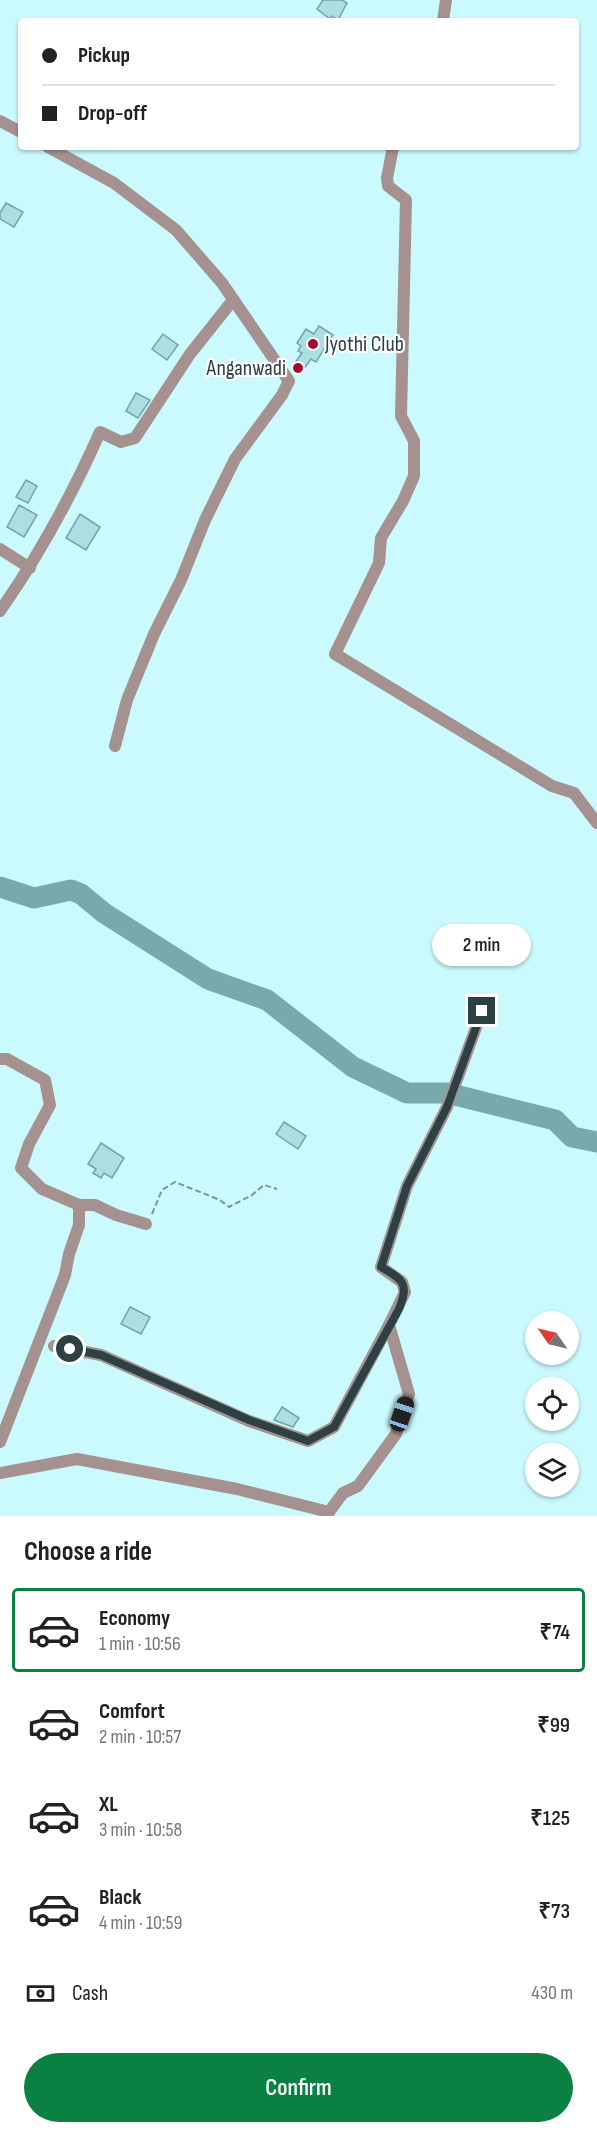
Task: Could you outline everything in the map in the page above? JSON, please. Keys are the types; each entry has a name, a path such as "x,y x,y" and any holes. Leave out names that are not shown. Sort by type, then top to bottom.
{"street":[{"path":"443,18 446,0"},
{"path":"0,121 18,130"},
{"path":"54,150 114,183 176,230 222,283 289,381 282,395 235,459 205,520 181,580 154,634 131,689 115,746"},
{"path":"392,150 387,178 388,186 406,200 401,416 414,441 414,476 403,501 381,538 379,563 335,654 552,786 574,793 597,823"},
{"path":"0,611 30,568 75,490 100,432 121,442 135,438 190,354 233,300"},
{"path":"0,549 30,568"},
{"path":"54,1346 101,1355 249,1420 308,1441 334,1427 399,1309 405,1292 402,1282 381,1267 407,1186 447,1107 482,1011"},
{"path":"0,1059 7,1059 45,1080 47,1088 50,1105 29,1144 21,1168 42,1189 78,1205 95,1205 116,1215 146,1224"},
{"path":"0,1442 65,1275 69,1254 79,1225 78,1205"},
{"path":"0,1473 77,1459 237,1489 327,1514 343,1494 358,1486 396,1434 409,1394 389,1325"}],"path":[{"path":"146,1224 162,1190 176,1182 219,1200 229,1207 252,1195 264,1185 277,1189"}],"building":[{"path":"323,0 342,0 347,3 339,18 332,16 329,18 317,9"},
{"path":"6,203 23,212 14,227 0,219 0,213"},
{"name":"Jyothi Club","path":"319,326 333,335 316,362 311,359 301,373 292,367 302,353 298,351 301,346 297,343 306,329 314,334"},
{"path":"163,334 178,345 167,360 152,349"},
{"path":"136,393 150,400 138,418 126,411"},
{"path":"26,480 37,486 28,503 16,497"},
{"path":"19,505 37,515 24,537 7,527"},
{"path":"80,514 100,527 86,550 66,538"},
{"path":"284,1122 306,1136 298,1149 276,1134"},
{"path":"101,1143 124,1158 112,1178 104,1173 101,1178 93,1173 96,1169 88,1164"},
{"path":"130,1307 150,1317 141,1334 121,1324"},
{"path":"282,1407 299,1418 293,1427 274,1420"}],"waterway":[{"path":"0,887 34,898 71,890 81,894 104,913 208,979 267,1000 353,1067 407,1093 447,1093 555,1120 572,1137 597,1142"}],"place":[{"name":"Jyothi Club","path":"313,344"},
{"name":"Anganwadi","path":"298,368"}],"route":[{"path":"70,1349 101,1355 249,1420 308,1441 334,1427 399,1309 405,1292 402,1282 381,1267 407,1186 447,1107 482,1011"}]}
